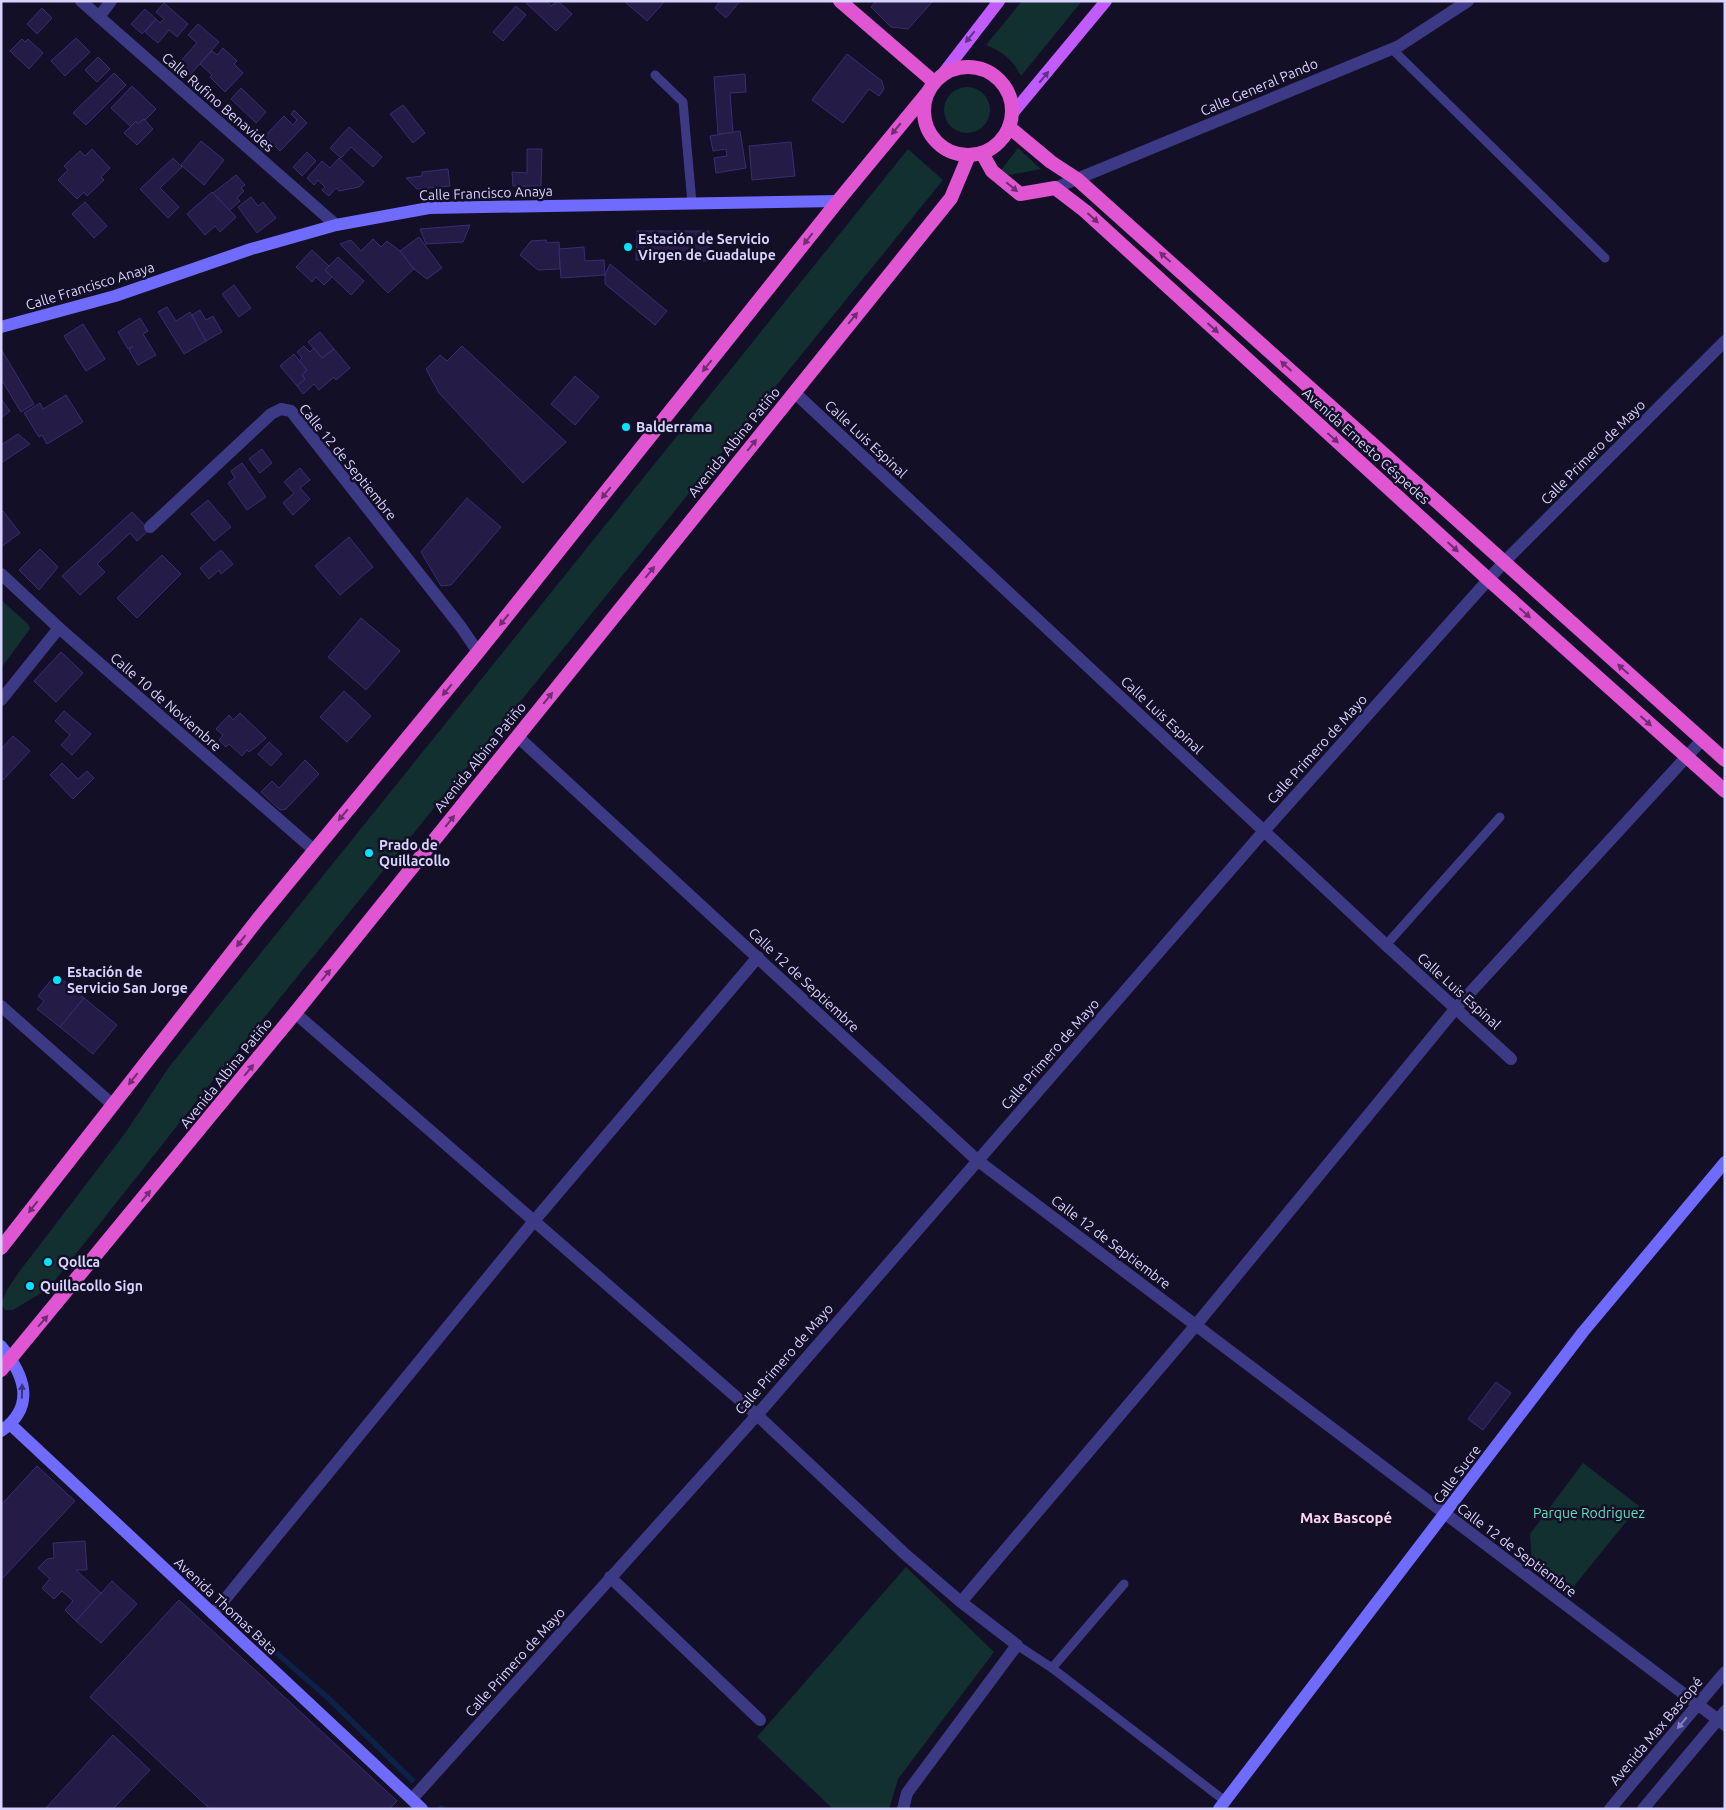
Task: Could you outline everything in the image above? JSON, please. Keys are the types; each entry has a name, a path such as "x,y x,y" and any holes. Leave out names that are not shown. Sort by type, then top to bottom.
{"highway":[{"path":"840,1 935,83"},
{"path":"1,1248 314,850 478,652 838,200 935,83 963,67 985,70 994,75 1008,93 1010,120 1003,138 993,147 975,154 956,154 944,148 931,135 924,117 935,83"},
{"name":"Avenida Ernesto Céspedes","path":"1010,120 1051,162 1077,179 1725,760"},
{"path":"975,154 1020,194 1055,188"},
{"name":"Avenida Albina Patiño","path":"1,1370 296,1013 951,198 975,154"},
{"name":"Avenida Ernesto Céspedes","path":"1055,188 1085,211 1489,580 1725,791"}],"main road":[{"path":"935,83 999,1"},
{"path":"1010,120 1106,1"},
{"name":"Calle Francisco Anaya","path":"1,327 115,296 250,249 336,225 429,208 838,200"},
{"name":"Calle Sucre","path":"1222,1805 1583,1332 1725,1162"},
{"path":"1,1346 11,1358 22,1379 23,1393 20,1407 5,1428"},
{"name":"Avenida Thomas Bata","path":"5,1428 212,1614 422,1809"}],"street":[{"name":"Calle Rufino Benavides","path":"81,1 336,225"},
{"path":"99,17 111,1"},
{"name":"Calle General Pando","path":"1055,188 1392,49 1468,1"},
{"name":"Calle Primero de Mayo","path":"412,1799 756,1415 1264,831 1505,562 1725,341"},
{"name":"Calle Luis Espinal","path":"794,392 1386,945 1511,1059"},
{"name":"Calle 12 de Septiembre","path":"150,527 271,414 281,409 291,411 461,627 478,652"},
{"name":"Calle 10 de Noviembre","path":"1,574 59,628 314,850"},
{"path":"1,700 59,628"},
{"name":"Calle 12 de Septiembre","path":"518,736 977,1160 1697,1705 1722,1719"},
{"path":"961,1602 1196,1325 1456,1008 1702,740"},
{"path":"212,1614 534,1220 758,958"},
{"path":"1,1006 113,1105"},
{"path":"296,1013 756,1415 906,1555 961,1602 1017,1645 907,1793 903,1809"},
{"path":"610,1577 760,1720"},
{"name":"Avenida Max Bascopé","path":"1610,1809 1725,1672"},
{"path":"1643,1809 1722,1719"}],"lane":[{"path":"1392,49 1605,258"},
{"path":"655,75 683,102 692,203"},
{"path":"1386,945 1500,817"},
{"path":"1052,1668 1124,1584"},
{"path":"1017,1645 1052,1668 1222,1805"}],"green space":[{"path":"1022,1 1082,1 1021,76 1015,65 1007,57 986,45"},
{"path":"962,87 972,87 986,97 990,110 986,123 980,129 972,133 962,133 948,123 944,115 944,105 954,91"},
{"path":"1018,148 1041,169 1009,175 1001,170"},
{"name":"Prado de Quillacollo","path":"908,149 943,180 203,1093 49,1288 13,1310 5,1310 1,1303 19,1272 126,1132 169,1067"},
{"path":"1,600 28,624 30,629 1,668"},
{"name":"Parque Rodriguez","path":"1583,1463 1639,1506 1566,1596 1532,1565 1530,1534"},
{"path":"906,1567 994,1652 898,1779 889,1809 833,1809 757,1737"}],"building":[{"path":"524,1 546,1 551,6 558,1 572,14 556,31"},
{"path":"624,1 665,1 647,21"},
{"path":"720,1 740,1 726,18 715,8"},
{"path":"876,1 933,1 908,29 891,27 871,7"},
{"path":"164,3 188,24 177,37 169,30 158,43 145,32 156,19 160,23 164,19 156,12"},
{"path":"516,6 526,15 503,41 493,32"},
{"path":"42,8 52,18 37,34 27,24"},
{"path":"145,9 156,19 142,34 131,24"},
{"path":"198,24 219,42 190,75 178,64 197,43 188,35"},
{"path":"76,38 90,52 65,76 51,61"},
{"path":"22,39 25,42 28,39 43,53 29,69 10,51"},
{"path":"223,48 237,61 234,64 243,73 225,92 210,77 212,75 200,64 212,51 217,55"},
{"path":"847,54 882,81 884,89 879,96 869,89 843,123 812,100"},
{"path":"98,57 110,69 97,82 85,70"},
{"path":"114,73 126,85 86,125 73,113"},
{"path":"745,74 746,92 730,93 733,133 718,134 714,77"},
{"path":"132,86 156,109 145,120 138,124 136,121 131,127 111,108"},
{"path":"241,88 266,112 256,123 231,99"},
{"path":"403,105 425,133 413,143 390,114"},
{"path":"294,110 307,123 280,151 265,136 284,116 293,125 297,120 291,114"},
{"path":"144,119 153,129 137,145 124,133 136,121 138,124"},
{"path":"349,127 382,157 373,167 351,147 341,158 330,148"},
{"path":"740,131 746,168 716,173 714,158 727,156 726,149 713,151 710,136"},
{"path":"201,141 224,160 204,185 181,165"},
{"path":"791,142 795,176 752,180 749,146"},
{"path":"92,149 110,168 101,177 104,180 87,196 84,192 77,199 58,180 68,170 64,166 80,151 85,156"},
{"path":"527,149 542,149 541,186 513,186 512,172 527,173"},
{"path":"307,152 316,161 302,176 293,167"},
{"path":"173,158 182,167 160,188 179,207 168,218 140,189"},
{"path":"339,158 364,182 359,187 339,191 336,188 329,196 322,190 325,187 318,180 314,185 307,178 322,161 330,168"},
{"path":"448,169 450,186 417,189 406,178 422,176 422,172"},
{"path":"236,175 245,185 241,188 244,191 237,198 240,201 229,211 213,193"},
{"path":"212,192 236,217 220,232 215,226 205,235 187,214"},
{"path":"251,197 258,206 263,202 276,218 257,233 238,207"},
{"path":"85,202 107,226 94,238 72,214"},
{"path":"470,225 463,242 426,244 420,229"},
{"path":"637,231 709,231 709,261 636,260"},
{"path":"419,237 442,268 427,279 414,269 400,251"},
{"path":"373,239 381,247 387,241 400,251 414,269 388,293 340,244 351,240 361,251"},
{"path":"546,240 547,243 559,242 560,269 538,270 520,255 531,241"},
{"path":"584,247 585,261 604,260 605,275 561,278 559,249"},
{"path":"312,250 329,266 325,270 332,277 324,285 316,277 312,282 296,267"},
{"path":"338,257 364,281 351,295 325,270"},
{"path":"610,264 667,311 655,325 605,284 605,275"},
{"path":"234,285 251,308 239,317 222,294"},
{"path":"167,307 176,321 190,312 206,341 184,354 158,312"},
{"path":"200,310 206,320 213,316 222,332 206,341 192,315"},
{"path":"140,318 148,331 143,334 156,355 138,365 129,350 133,346 128,349 118,332"},
{"path":"83,324 105,359 86,371 64,336"},
{"path":"320,332 334,349 322,358 308,342"},
{"path":"304,346 310,352 314,348 322,358 334,349 350,368 336,380 334,377 319,390 314,384 303,394 297,386 305,379 302,375 307,370 299,361 302,358 297,352"},
{"path":"462,346 566,442 523,483 439,393 426,369 440,355 447,361"},
{"path":"1,349 34,404 21,412 1,379"},
{"path":"294,354 307,370 302,375 305,379 297,386 280,366"},
{"path":"575,376 599,397 575,425 551,404"},
{"path":"66,395 83,422 47,444 42,435 39,437 24,413 40,403 43,409"},
{"path":"1,399 10,411 1,418"},
{"path":"18,434 30,444 1,463 1,445"},
{"path":"262,449 272,463 260,473 249,459"},
{"path":"242,463 266,497 247,510 228,483 235,478 231,471"},
{"path":"300,468 310,480 300,488 310,499 293,515 283,503 294,493 284,482"},
{"path":"467,498 501,527 451,585 441,586 421,552"},
{"path":"208,500 231,527 214,541 191,514"},
{"path":"3,511 20,533 1,547 3,532 1,513"},
{"path":"132,512 149,530 137,541 130,533 97,564 105,572 80,595 62,576"},
{"path":"349,537 373,567 340,595 315,566"},
{"path":"40,549 58,567 39,590 19,570"},
{"path":"221,550 233,564 221,574 219,570 209,579 200,568"},
{"path":"162,555 181,574 137,618 117,598"},
{"path":"361,618 400,651 366,690 328,657"},
{"path":"61,652 83,673 56,702 34,681"},
{"path":"344,691 371,716 347,742 320,717"},
{"path":"64,711 91,734 72,755 61,745 70,735 55,721"},
{"path":"240,713 266,738 249,752 247,750 242,756 229,744 226,747 219,740 223,735 216,729 229,715 233,720"},
{"path":"13,736 30,751 3,780 1,778 1,749"},
{"path":"269,742 282,754 271,766 258,754"},
{"path":"305,760 319,774 286,809 280,810 261,792 272,781 279,788"},
{"path":"62,763 78,779 87,771 94,778 73,799 50,775"},
{"path":"56,974 84,998 60,1027 37,1009 44,1001 38,996"},
{"path":"84,998 117,1025 93,1054 60,1027"},
{"path":"1496,1382 1511,1393 1483,1430 1468,1419"},
{"path":"37,1466 75,1501 1,1580 1,1505"},
{"path":"85,1541 87,1570 76,1570 101,1593 76,1621 65,1610 73,1601 62,1591 54,1599 42,1588 50,1579 38,1568 47,1559 54,1558 53,1543"},
{"path":"112,1581 137,1604 101,1643 76,1621"},
{"path":"179,1600 397,1801 389,1809 210,1809 90,1697"},
{"path":"113,1735 150,1770 113,1809 45,1809"}],"waterway":[{"path":"229,1612 327,1697 412,1780"}],"place":[{"name":"Estación de Servicio Virgen de Guadalupe","path":"628,247"},
{"name":"Balderrama","path":"626,427"},
{"name":"Prado de Quillacollo","path":"369,853"},
{"name":"Estación de Servicio San Jorge","path":"57,980"},
{"name":"Qollca","path":"48,1262"},
{"name":"Quillacollo Sign","path":"30,1286"}],"district":[{"name":"Max Bascopé","path":"1346,1517"}]}
